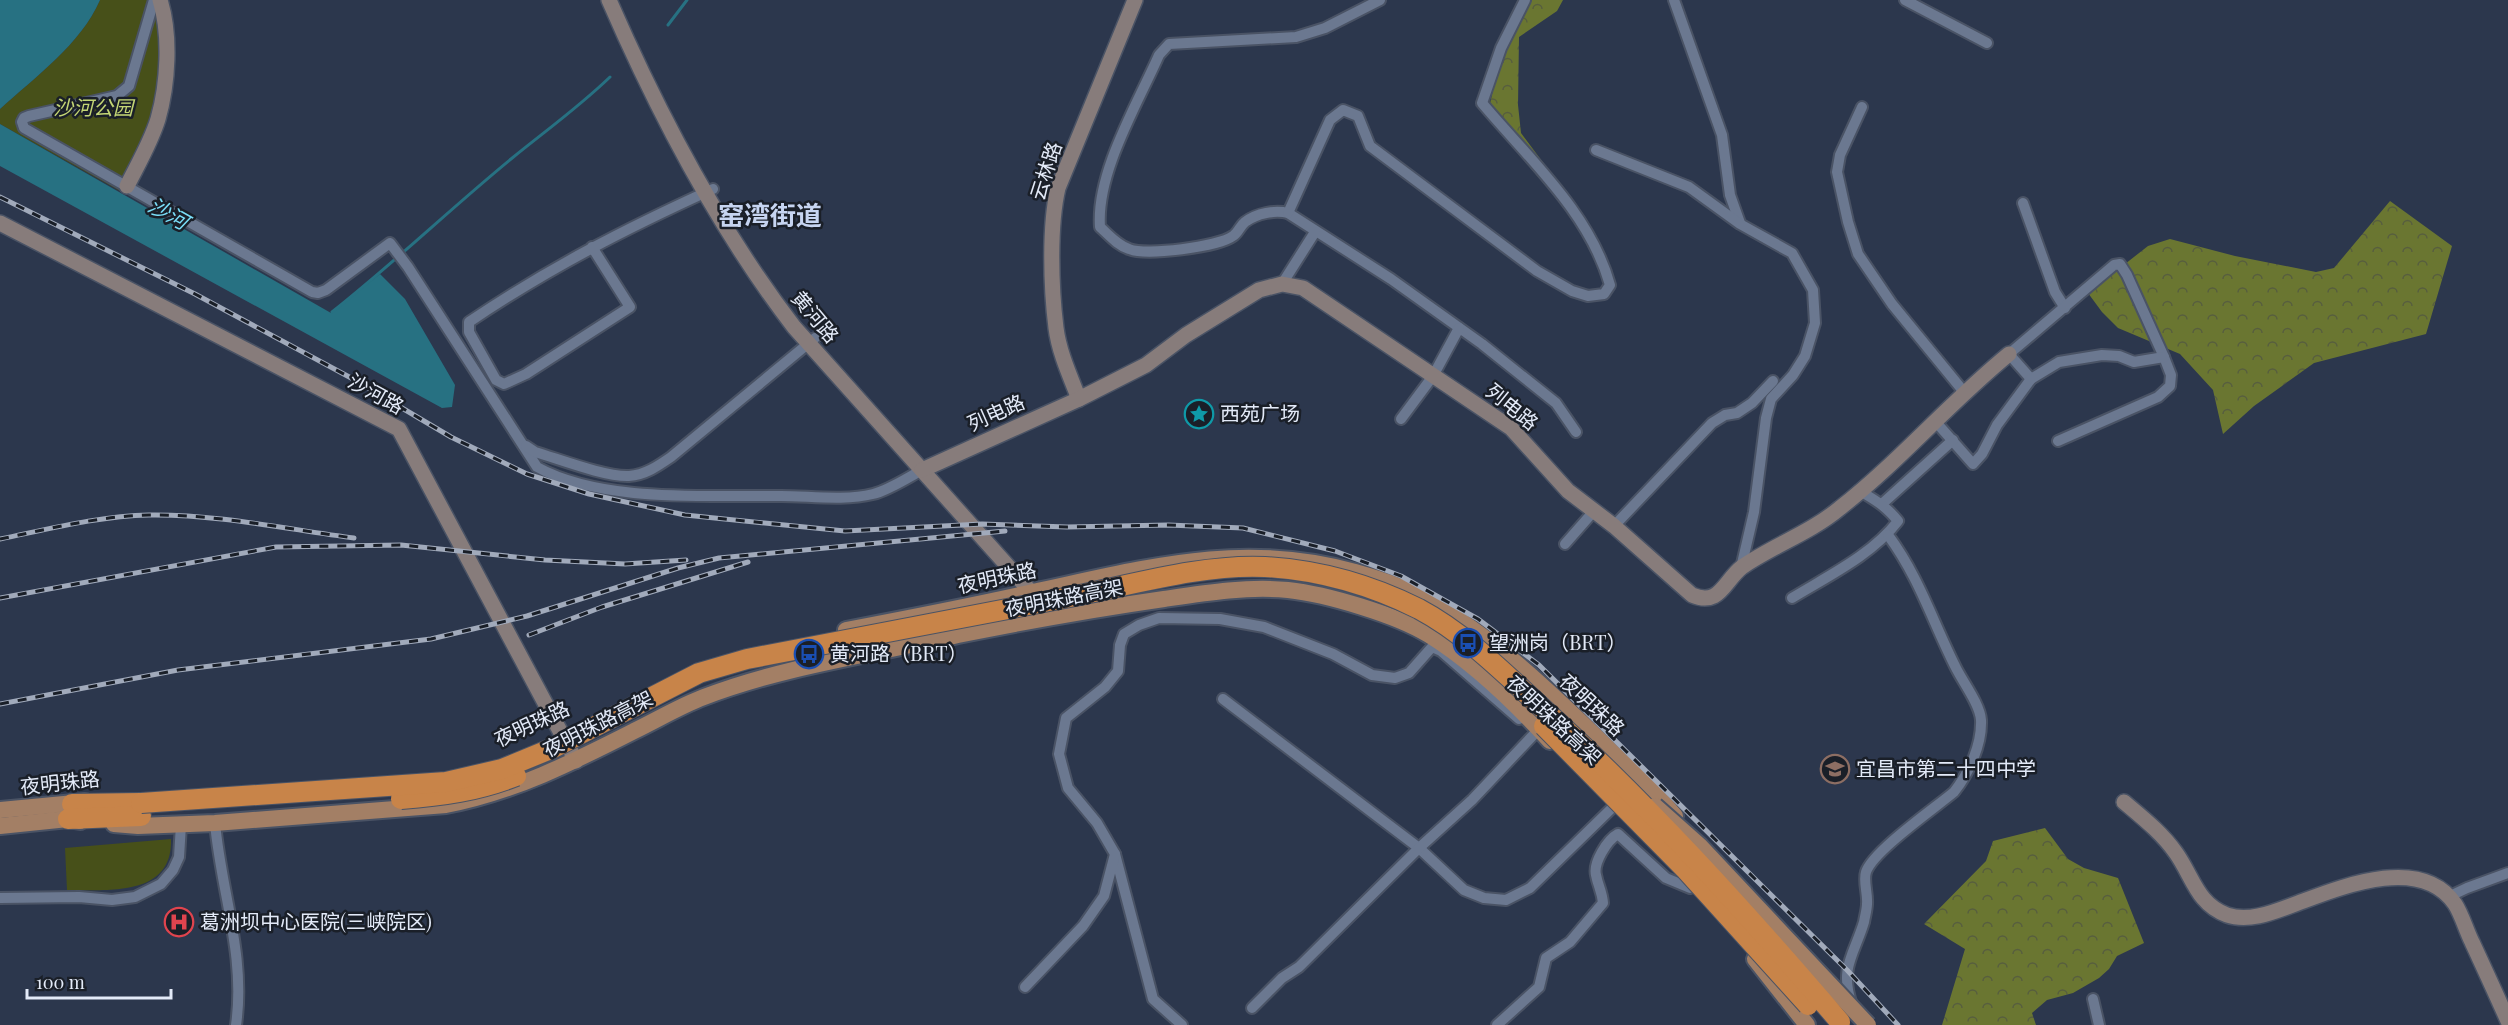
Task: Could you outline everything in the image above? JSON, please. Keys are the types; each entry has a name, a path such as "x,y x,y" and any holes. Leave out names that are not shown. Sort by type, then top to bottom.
{"highway":[{"name":"夜明珠路高架","path":"141,810 446,782 502,769 522,761 553,748 699,673 747,659 1180,575 1261,567 1299,570 1346,580 1377,590 1422,611 1476,648 1584,746 1718,882 1841,1024"},
{"name":"夜明珠路高架","path":"141,810 450,795 491,786 531,770 582,747 651,708 718,679 764,666 1052,608 1187,585 1218,580 1291,579 1369,599 1413,618 1445,637 1485,670 1841,1024"},
{"path":"70,812 141,810"}],"main road":[{"name":"夜明珠路","path":"0,826 158,793 451,775 496,764 562,735 697,666 753,649 1157,566 1212,558 1254,556 1290,558 1338,567 1381,579 1426,599 1502,650 1655,793 1789,950 1841,1024"},
{"name":"夜明珠路","path":"0,810 70,812 138,826 215,823 446,805 510,789 576,761 700,698 751,680 1057,614 1188,596 1257,589 1290,590 1338,600 1377,613 1428,635 1481,674 1539,729 1690,888 1757,962 1807,1025"},
{"path":"1584,746 1700,846 1868,1025"}],"street":[{"path":"154,0 129,86 124,92 24,118 22,122 28,131 312,292 318,293 326,290 390,243 537,467 550,474 616,491 649,494 865,495 873,494 926,468"},
{"path":"127,186 147,147 158,118 162,98 166,35 160,0"},
{"name":"黄河路","path":"609,0 641,72 709,191 812,341 1057,614"},
{"name":"黄河路","path":"619,0 647,66 709,191"},
{"name":"云林路","path":"1079,399 1056,329 1053,239 1055,203 1058,188 1135,0"},
{"path":"1380,0 1325,28 1296,37 1169,44 1159,56 1108,171 1099,211 1100,227 1113,240 1130,250 1155,251 1203,247 1223,242 1235,236 1245,222 1276,210 1288,213 1391,279 1482,344 1556,403 1576,432"},
{"path":"1288,213 1330,120 1343,110 1358,116 1370,146 1537,271 1572,291 1588,296 1604,294 1610,285 1596,247 1543,172 1482,103 1501,48 1525,0"},
{"path":"1674,0 1722,135 1730,195 1740,224"},
{"path":"1905,0 1987,43"},
{"path":"1862,107 1840,155 1838,172 1848,222 1858,254 1892,304 1964,392"},
{"path":"1596,150 1689,187 1740,224 1792,253 1813,290 1815,323 1806,356 1793,375 1771,399 1760,457 1754,512 1741,568"},
{"path":"592,247 630,307 526,374 504,384 496,380 469,332 469,322 522,286 592,247 709,191"},
{"path":"2023,203 2055,292 2065,308"},
{"name":"沙河路","path":"0,223 399,429 576,761"},
{"path":"1282,284 1315,232"},
{"path":"2031,380 2009,354 2114,265 2120,264 2164,357 2170,375 2170,386 2166,392 2058,441"},
{"name":"列电路","path":"926,468 1079,399 1146,365 1186,335 1250,295 1265,287 1282,284 1303,288 1511,428 1569,491 1614,526 1692,596 1702,600 1714,596 1741,568 1814,528 2009,354"},
{"path":"1401,419 1433,376 1459,328"},
{"path":"521,442 535,452 606,472 629,476 650,471 671,457 812,341"},
{"path":"1935,421 1973,464 1982,454 1997,425 2031,380 2059,362 2086,356 2119,356 2134,362 2164,357"},
{"path":"1614,526 1712,423 1747,407 1773,381"},
{"path":"1883,503 1953,440"},
{"path":"1792,598 1888,535 1898,521 1883,503 1875,501 1859,490"},
{"path":"1565,544 1594,511"},
{"path":"1841,1024 1847,990 1847,970 1867,904 1866,872 1876,857 1954,792 1964,779 1971,764 1980,735 1981,718 1975,702 1951,657 1919,583 1888,535"},
{"path":"1182,1025 1153,999 1115,854 1097,823 1068,788 1059,754 1066,718 1106,687 1118,671 1120,645 1124,634 1139,625 1159,618 1220,619 1264,627 1333,654 1372,675 1395,678 1410,673 1432,647 1441,651 1523,723 1539,729 1472,800 1252,1008"},
{"path":"1223,699 1419,848 1464,890 1484,898 1506,900 1530,888 1612,808"},
{"path":"2124,802 2155,828 2178,855 2195,889 2210,907 2229,916 2260,917 2345,885 2387,877 2416,880 2439,888 2455,904 2508,1021"},
{"path":"215,823 218,855 236,944 236,1025"},
{"path":"0,898 79,897 112,900 135,897 161,884 173,870 179,857 181,825"},
{"path":"1497,1025 1539,987 1546,958 1570,942 1603,903 1602,889 1595,874 1596,863 1611,837 1618,834 1666,878 1690,888"},
{"path":"1025,987 1083,926 1104,896 1115,854"},
{"path":"2448,897 2508,873"},
{"path":"2093,999 2099,1025"}],"green space":[{"name":"沙河公园","path":"100,0 154,0 162,35 161,75 144,144 120,191 0,124 0,109 69,45 92,16"},
{"path":"1532,0 1563,0 1557,11 1519,37 1518,105 1521,133 1562,188 1552,193 1487,117 1501,54"},
{"path":"2390,201 2452,246 2426,334 2314,363 2254,406 2223,434 2213,390 2180,354 2118,328 2088,293 2148,246 2170,239 2235,256 2316,272 2334,268"},
{"path":"2045,828 2068,859 2084,868 2118,878 2144,943 2117,956 2109,969 2099,978 2073,993 2047,1000 2032,1013 2036,1025 1942,1025 1965,949 1924,924 1986,861 1993,841"},
{"path":"171,839 169,858 161,871 150,881 118,889 67,890 65,848"}],"shaded area":[{"path":"0,0 100,0 92,16 69,45 0,109"},
{"path":"0,124 331,313 380,274 405,299 455,385 452,407 442,408 0,166"}],"waterway":[{"path":"668,25 687,0"},
{"path":"332,312 610,77"}],"railway":[{"path":"0,197 195,294 353,379 451,437 527,474 589,494 685,515 845,531 982,524 1067,527 1168,525 1243,528 1335,551 1401,576 1478,619 1539,665 1847,970 1898,1025"},
{"path":"0,539 93,520 149,515 226,519 354,538"},
{"path":"0,704 178,670 431,639 527,616 678,568 719,558 1005,531"},
{"path":"0,598 276,547 401,545 545,560 625,564 686,560"},
{"path":"529,635 602,607 748,562"}],"place":[{"name":"西苑广场","path":"1199,414"},
{"name":"望洲岗（BRT）","path":"1468,643"},
{"name":"黄河路（BRT）","path":"809,654"},
{"name":"宜昌市第二十四中学","path":"1835,769"},
{"name":"葛洲坝中心医院(三峡院区)","path":"179,922"}],"district":[{"name":"窑湾街道","path":"770,216"}],"water label":[{"name":"沙河","path":"168,214"}]}
